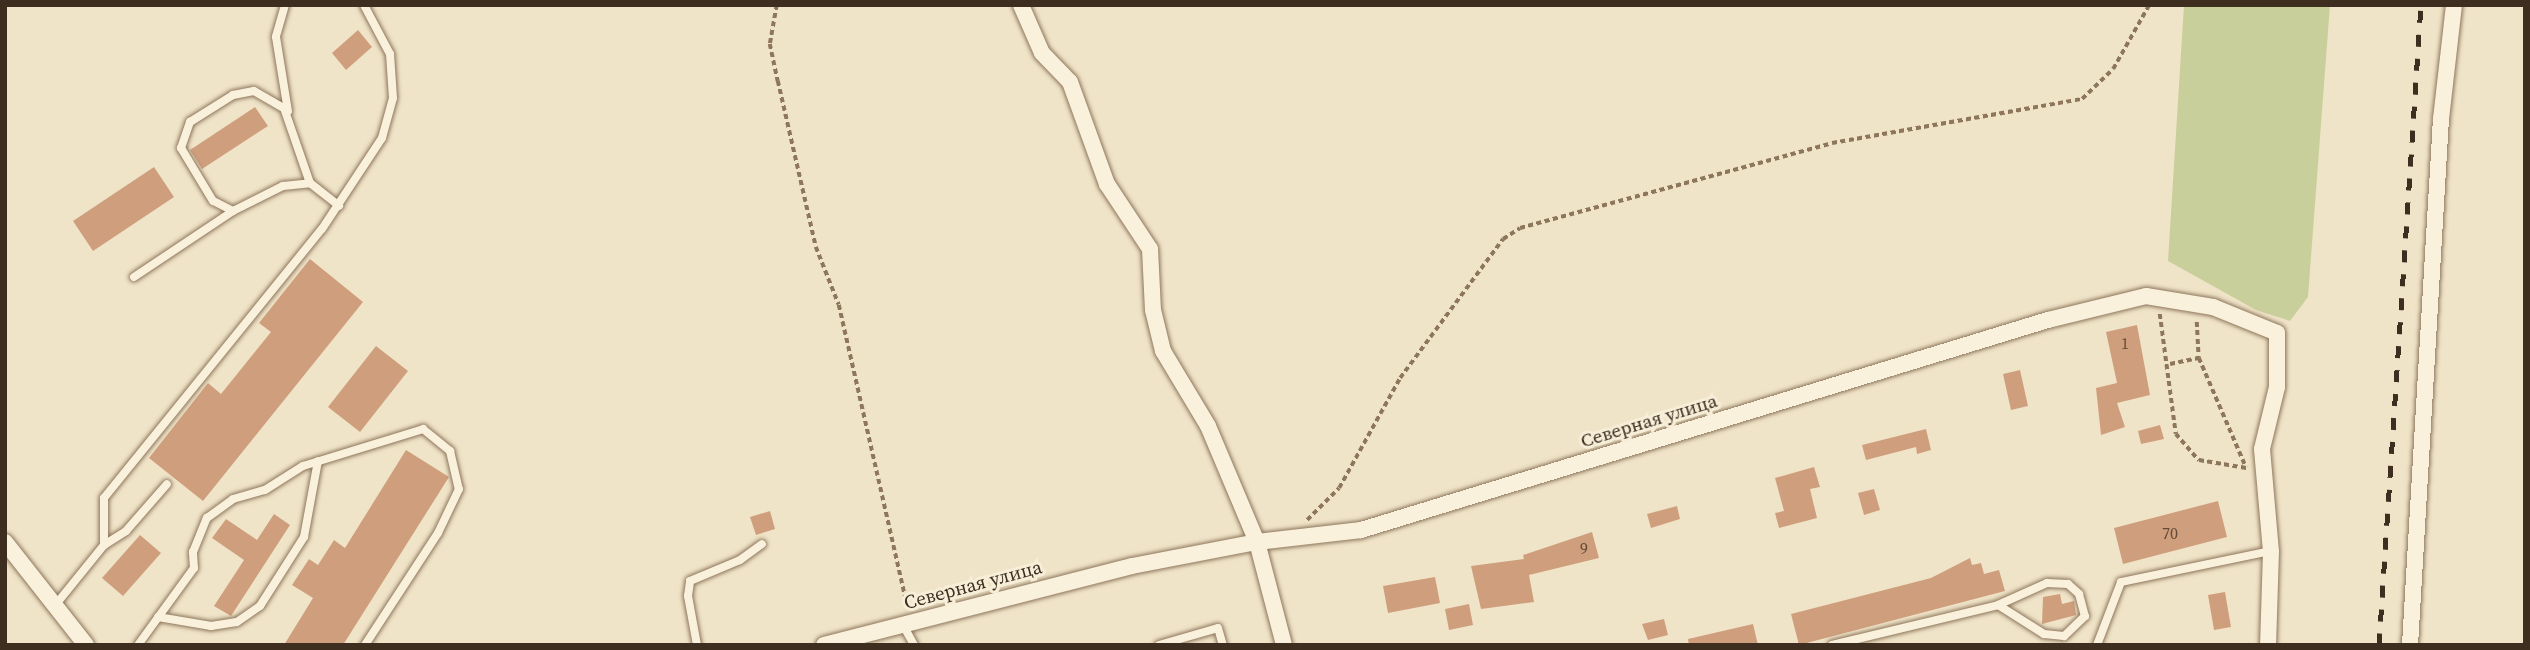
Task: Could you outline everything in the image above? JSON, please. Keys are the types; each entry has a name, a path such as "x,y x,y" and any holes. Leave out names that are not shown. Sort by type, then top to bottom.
{"street":[{"path":"1021,5 1042,53 1070,82 1107,184 1150,249 1153,310 1163,351 1208,426 1257,542 1284,645"},
{"path":"2410,645 2441,119 2455,8"},
{"name":"Северная улица","path":"824,645 1132,566 1257,542 1361,530 2048,320 2146,296"},
{"path":"2146,296 2241,315 2277,333 2277,387 2262,449 2271,551 2268,645"},
{"path":"5,542 57,603 86,645"}],"lane":[{"path":"285,5 276,37 289,114 310,183 339,206"},
{"path":"104,545 104,498 339,206 382,138 393,98 390,54 364,5"},
{"path":"233,211 213,201 191,172 181,148 184,130 201,113 243,91 267,95 289,114"},
{"path":"134,277 233,211 283,186 310,183"},
{"path":"138,645 194,568 193,552 207,518 233,499 265,490 318,461 423,429 450,451 458,469 459,489 438,533 365,645"},
{"path":"158,617 211,626 237,622 260,606 304,537 318,461"},
{"path":"57,603 104,545 126,531 167,484"},
{"path":"697,645 688,596 690,581 740,560 762,544"},
{"path":"2097,645 2121,582 2271,551"},
{"path":"1832,645 1998,605 2048,583 2068,584 2079,594 2085,616 2064,636 2044,634 1998,605"},
{"path":"907,624 914,645"},
{"path":"1159,645 1218,628 1223,645"}],"path":[{"path":"777,5 770,44 816,247 842,317 907,624"},
{"path":"1294,526 1339,488 1401,378 1503,239 1520,228 1832,143 1854,143 2082,100 2113,69 2148,5"},
{"path":"2146,296 2163,319 2170,363 2174,421 2185,449 2199,460 2246,467"},
{"path":"2185,302 2197,322 2199,358 2252,478"},
{"path":"2170,363 2199,358"}],"green space":[{"path":"2184,5 2330,5 2308,297 2290,321 2256,310 2168,261"}],"building":[{"path":"358,30 372,47 346,70 332,53"},
{"path":"255,107 268,126 202,169 190,150"},
{"path":"154,167 174,197 93,251 73,221"},
{"path":"310,259 363,302 203,501 149,458 208,383 221,394 271,332 259,323"},
{"path":"2137,325 2150,395 2117,403 2125,427 2101,435 2096,388 2117,383 2106,332"},
{"path":"376,346 408,371 360,432 328,407"},
{"path":"2020,370 2028,406 2011,410 2003,374"},
{"path":"2160,425 2164,439 2141,444 2138,431"},
{"path":"1926,429 1931,450 1917,454 1916,447 1866,460 1862,445"},
{"path":"406,450 449,477 343,645 284,645 313,598 292,585 309,559 318,565 334,540 345,548"},
{"path":"1814,467 1820,487 1810,489 1817,518 1779,528 1775,513 1784,511 1775,478"},
{"path":"1874,489 1880,510 1864,515 1858,493"},
{"path":"2218,501 2227,537 2123,564 2114,528"},
{"path":"1677,506 1680,519 1651,528 1647,514"},
{"path":"770,511 775,529 756,535 750,517"},
{"path":"274,514 290,525 231,616 214,606 244,560 212,538 226,519 257,540"},
{"path":"1592,532 1599,558 1529,575 1534,602 1481,609 1471,566 1524,559 1523,555"},
{"path":"140,535 161,553 123,596 102,578"},
{"path":"1970,558 1972,565 1981,563 1984,574 1999,570 2005,591 1799,645 1791,614 1931,578"},
{"path":"1435,577 1440,603 1388,613 1383,586"},
{"path":"2225,592 2231,627 2214,630 2208,595"},
{"path":"2060,594 2062,604 2074,601 2076,615 2042,624 2043,597"},
{"path":"1469,604 1473,625 1449,630 1445,609"},
{"path":"1664,619 1668,635 1648,640 1642,624"},
{"path":"1753,624 1758,645 1689,645 1688,639"}],"railway":[{"path":"2379,645 2421,5"}]}
